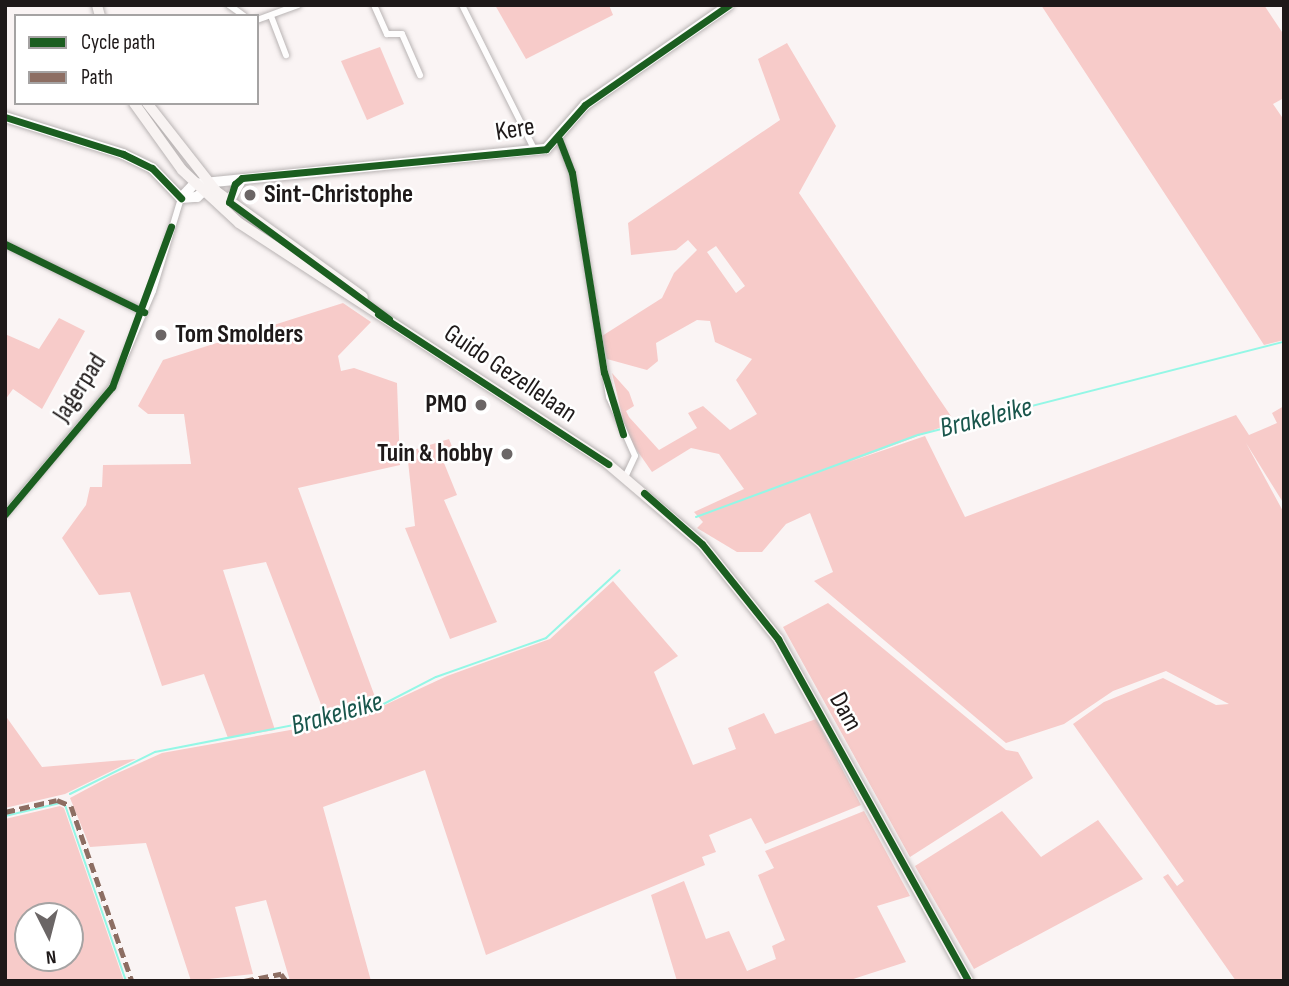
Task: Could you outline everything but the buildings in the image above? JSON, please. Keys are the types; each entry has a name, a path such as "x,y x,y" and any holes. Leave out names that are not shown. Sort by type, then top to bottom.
{"main road":[{"path":"135,105 194,184 207,189"},
{"path":"148,105 207,189"},
{"name":"Guido Gezellelaan","path":"207,189 229,202 282,246"},
{"name":"Guido Gezellelaan","path":"207,189 309,265 625,477"},
{"name":"Dam","path":"625,477 702,544 778,639 968,981"}],"street":[{"path":"259,19 298,5"},
{"path":"374,5 387,34 402,34 420,75"},
{"path":"462,5 535,150"},
{"path":"559,139 585,104 729,5"},
{"path":"271,16 286,55"},
{"path":"5,117 123,154 152,168 181,198 194,184"},
{"name":"Kere","path":"181,198 242,178 535,150 559,139 572,173 607,384 623,435 635,457 625,477"},
{"path":"229,202 242,178"},
{"name":"Jagerpad","path":"5,514 104,398 144,312 181,198"},
{"path":"5,244 144,312"}],"shaded area":[{"path":"495,5 609,5 613,15 526,59"},
{"path":"1041,5 1264,5 1284,35 1284,98 1273,104 1284,120 1284,340 1264,345"},
{"path":"787,43 836,126 799,193 955,422 849,462 925,436 965,517 1236,415 1249,435 1277,423 1272,413 1284,406 1284,504 1246,443 1284,513 1284,981 1236,981 1163,877 1168,874 1177,886 1184,881 1073,724 1104,702 1163,678 1216,705 1229,704 1166,671 1113,691 1064,724 1006,743 814,581 833,572 810,513 786,524 762,552 737,552 697,528 703,522 694,512 744,489 719,454 691,448 652,472 627,436 612,373 629,392 634,406 626,411 629,417 659,450 697,428 688,413 703,406 730,430 757,414 736,380 752,359 715,342 710,321 697,320 656,343 658,361 647,370 607,359 602,336 662,298 674,273 697,250 688,240 676,250 631,255 628,223 780,120 758,59","holes":["716,246 745,286 736,293 707,252"]},
{"path":"380,47 404,104 367,120 341,61"},
{"path":"343,303 371,322 338,356 341,371 354,368 397,383 400,465 298,488 378,705 327,720 266,562 223,570 275,730 228,738 204,674 162,686 130,592 99,595 62,538 86,505 90,487 102,487 103,465 191,464 184,414 148,414 138,406 163,360"},
{"path":"59,318 85,331 42,409 13,389 5,400 5,334 39,349"},
{"path":"449,439 457,459 444,463 457,495 444,500 497,622 450,639 405,528 415,526 407,452"},
{"path":"613,581 678,656 654,672 693,765 736,749 728,728 764,713 775,734 816,719 861,805 765,844 751,818 709,835 716,852 702,857 705,865 486,955 425,770 323,807 371,981 290,981 266,900 235,907 253,974 191,981 146,843 90,847 70,798 111,776 162,753 357,718 447,676 550,639"},
{"path":"828,603 1006,750 1018,752 1033,778 910,857 783,627"},
{"path":"5,715 42,767 136,759 65,794 5,808"},
{"path":"60,806 64,808 124,981 5,981 5,819"},
{"path":"864,811 910,896 877,906 906,962 847,981 677,981 651,895 684,881 706,939 729,931 747,971 776,959 772,946 785,940 758,875 774,868 765,851"},
{"path":"1002,811 1041,857 1098,820 1143,879 974,969 915,866"}],"waterway":[{"name":"Brakeleike","path":"696,517 918,435 1284,342"},
{"name":"Brakeleike","path":"70,794 155,752 372,710 436,677 546,638 620,570"},
{"path":"5,816 64,802 126,981"}],"marked path":[{"path":"5,812 57,800 71,806 132,981"},
{"path":"244,981 281,974 286,981"}],"cycle path":[{"path":"389,319 229,202 235,184 242,178 546,149 585,105 729,5"},
{"path":"5,117 123,154 152,168 181,198"},
{"path":"559,139 572,173 604,372 623,434"},
{"path":"5,514 112,387 171,227"},
{"path":"5,244 144,312"},
{"path":"378,314 608,464"},
{"path":"644,493 702,544 778,639 968,981"}],"place":[{"name":"Sint-Christophe","path":"250,195"},
{"name":"Tom Smolders","path":"161,335"},
{"name":"PMO","path":"481,405"},
{"name":"Tuin & hobby","path":"507,454"}]}
